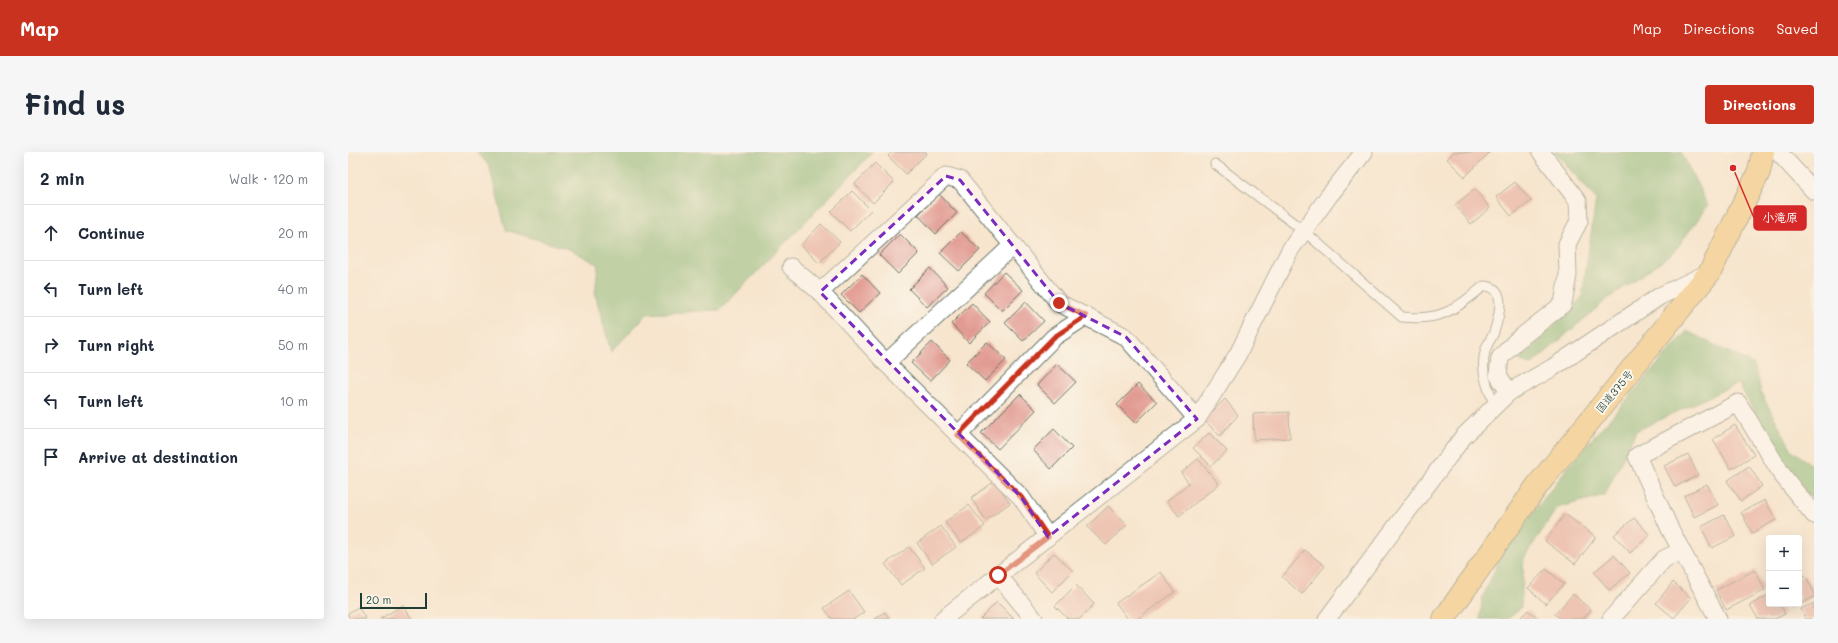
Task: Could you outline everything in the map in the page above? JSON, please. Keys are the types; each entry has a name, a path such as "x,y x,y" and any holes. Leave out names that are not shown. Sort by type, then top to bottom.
{"highway":[{"name":"国道375号","path":"1444,619 1537,486 1710,272 1759,172 1763,152"}],"street":[{"path":"943,619 1197,419 1238,354 1290,250 1364,152"},
{"path":"1509,392 1498,375 1500,358 1515,342 1563,304 1568,275 1567,244 1579,221 1578,201 1541,152"},
{"path":"1778,152 1814,191"},
{"path":"820,292 946,176 960,180 1059,303 1126,337 1197,419"},
{"path":"886,363 1013,245"},
{"path":"791,267 820,292 886,363 1021,497 1048,537"},
{"path":"1327,619 1463,437 1509,392 1552,368 1660,296 1710,272"},
{"path":"958,435 1054,337 1086,316"},
{"path":"1718,619 1670,529 1637,456 1738,403 1783,476 1814,515"},
{"path":"1611,619 1664,558 1682,551"},
{"path":"998,575 1034,619"}],"lane":[{"path":"1215,164 1304,231 1402,317 1420,319 1450,312 1484,286 1489,286 1496,292 1501,302 1494,332 1485,352 1484,377 1495,406"}],"highlighted area":[{"path":"946,176 960,180 1059,303 1126,337 1197,419 1048,537 1021,497 820,292"}],"green space":[{"path":"477,152 873,152 720,310 647,314 611,352 595,294 598,265 572,250 506,230 489,166"},
{"path":"1555,152 1681,152 1708,206 1673,253 1606,300 1531,365 1519,360 1582,297 1596,199"},
{"path":"1687,331 1754,365 1762,395 1792,450 1814,467 1814,501 1793,479 1738,383 1636,431 1605,495 1557,508 1524,558 1521,608 1508,619 1480,619 1482,599 1502,553 1576,457"}],"building":[{"path":"892,152 927,153 906,174 888,156"},
{"path":"1454,152 1490,152 1465,177 1447,159"},
{"path":"875,163 894,182 873,203 855,184"},
{"path":"1515,182 1531,201 1511,216 1496,197"},
{"path":"1475,189 1490,208 1471,224 1455,205"},
{"path":"852,191 871,210 850,231 831,212"},
{"path":"939,194 957,213 936,234 918,215"},
{"path":"821,224 840,242 819,263 801,245"},
{"path":"961,232 980,250 959,271 940,253"},
{"path":"900,234 919,253 898,274 879,255"},
{"path":"930,268 948,287 927,307 909,289"},
{"path":"1004,272 1023,290 1002,311 984,293"},
{"path":"862,274 880,293 859,313 841,295"},
{"path":"1026,302 1044,321 1023,341 1005,323"},
{"path":"972,303 990,322 969,343 951,324"},
{"path":"932,342 950,360 930,381 911,363"},
{"path":"987,342 1006,360 985,381 966,363"},
{"path":"1057,364 1076,382 1055,403 1037,385"},
{"path":"1138,384 1157,402 1136,423 1117,405"},
{"path":"1020,394 1036,410 998,449 981,433"},
{"path":"1225,399 1238,415 1220,436 1204,420"},
{"path":"1289,412 1290,438 1254,440 1253,414"},
{"path":"1735,425 1754,455 1731,469 1713,439"},
{"path":"1054,429 1072,448 1051,469 1033,450"},
{"path":"1209,433 1227,451 1211,466 1193,448"},
{"path":"1688,454 1698,475 1675,487 1664,466"},
{"path":"1198,459 1219,484 1179,516 1167,501 1189,483 1181,473"},
{"path":"1749,466 1762,486 1741,501 1727,481"},
{"path":"995,481 1010,503 986,520 971,498"},
{"path":"1707,484 1718,505 1694,517 1684,496"},
{"path":"1765,500 1776,520 1752,533 1741,512"},
{"path":"969,505 985,526 961,543 945,522"},
{"path":"1108,506 1127,525 1106,545 1087,527"},
{"path":"1565,514 1596,537 1575,564 1545,541"},
{"path":"1724,515 1736,536 1712,548 1701,527"},
{"path":"1634,518 1650,535 1630,553 1614,535"},
{"path":"941,526 956,547 932,564 917,543"},
{"path":"909,547 925,568 901,585 885,564"},
{"path":"1305,550 1325,566 1302,594 1282,577"},
{"path":"1054,553 1073,571 1052,592 1034,573"},
{"path":"1614,555 1630,573 1609,590 1594,572"},
{"path":"1546,569 1564,584 1546,604 1528,588"},
{"path":"1755,570 1765,590 1726,610 1716,590"},
{"path":"1161,572 1175,592 1137,619 1128,619 1116,603"},
{"path":"1805,575 1814,592 1814,597 1802,603 1802,576"},
{"path":"1673,582 1691,598 1674,618 1656,603"},
{"path":"1076,585 1094,604 1080,619 1068,619 1055,606"},
{"path":"849,591 864,612 854,619 832,619 824,608"},
{"path":"1573,594 1591,610 1583,619 1561,619 1555,614"},
{"path":"1766,597 1766,607 1782,607 1785,614 1775,619 1758,619 1750,605"},
{"path":"997,602 1014,619 980,619"},
{"path":"1814,603 1814,619 1806,619 1801,609"},
{"path":"403,605 412,619 380,619"},
{"path":"358,607 366,619 348,619 348,613"},
{"path":"1528,610 1538,619 1519,619"},
{"path":"885,612 890,619 875,619"}],"place":[{"name":"小滝原","path":"1733,168"}],"route":[{"path":"998,575 1048,537 1021,497 958,435 1054,337 1086,316 1059,303"}]}
